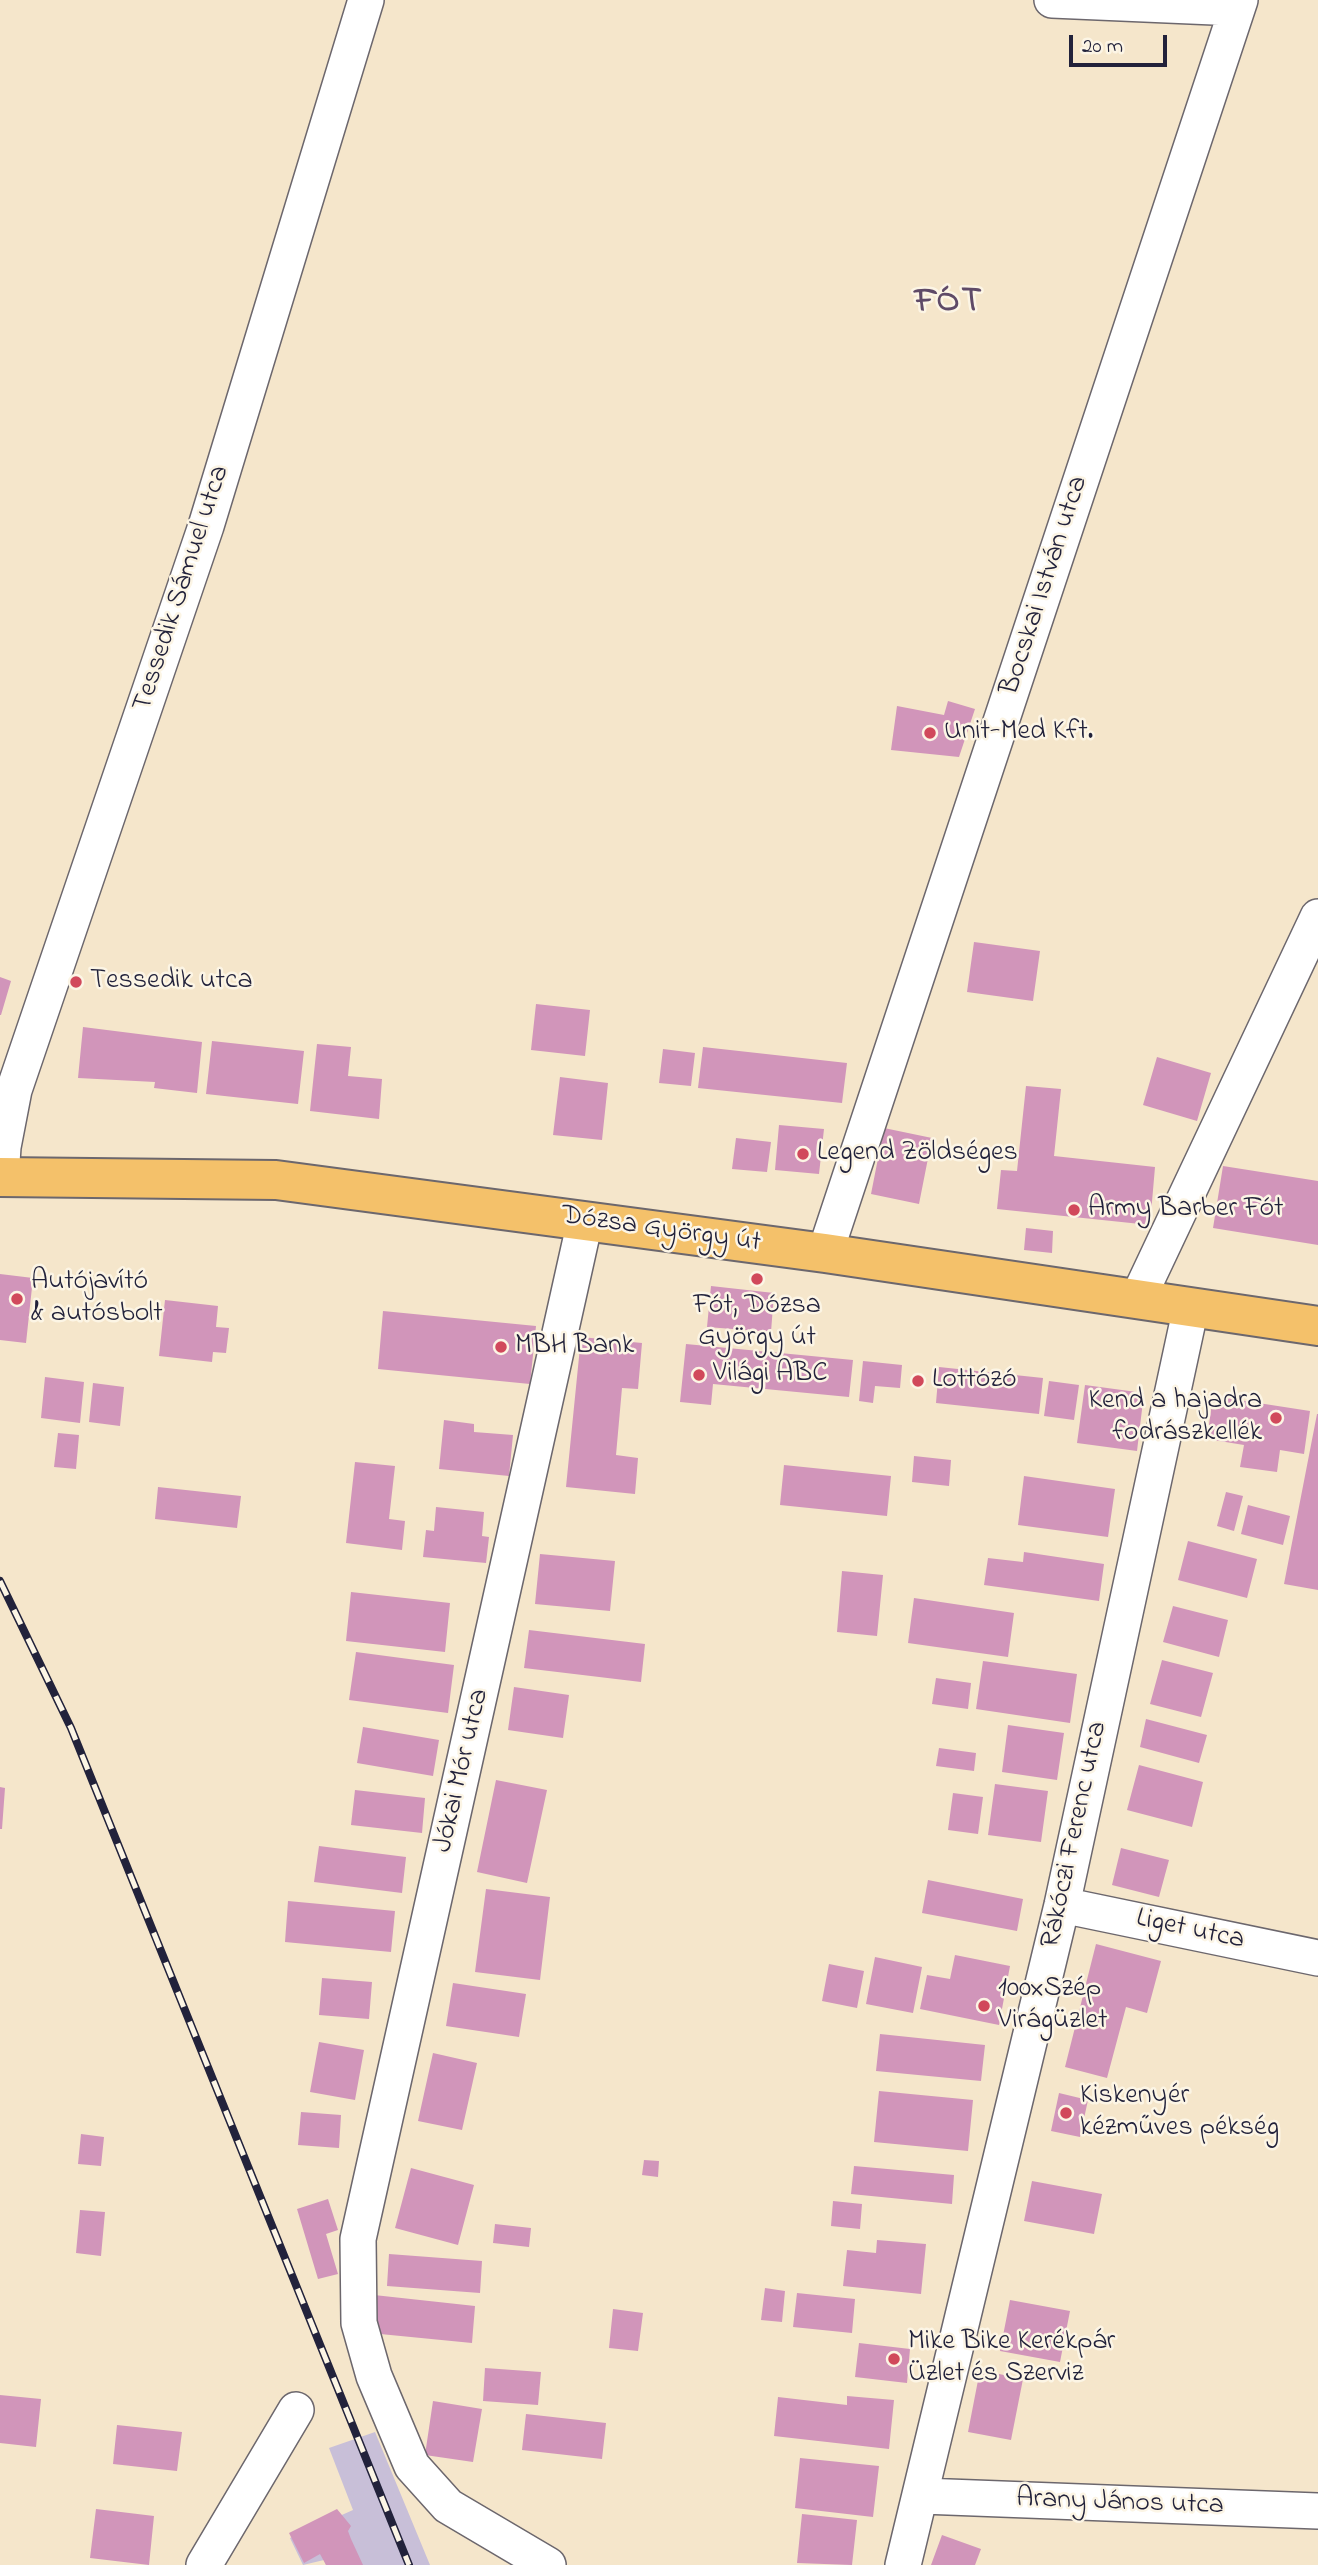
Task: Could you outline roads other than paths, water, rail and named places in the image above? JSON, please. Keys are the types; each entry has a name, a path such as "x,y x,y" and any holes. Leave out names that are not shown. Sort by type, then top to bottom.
{"main road":[{"name":"Dózsa György út","path":"0,1176 276,1180 825,1253 1318,1326"}],"street":[{"name":"Tessedik Sámuel utca","path":"0,1176 14,1090 206,526 366,0"},
{"path":"1052,0 1238,4"},
{"name":"Bocskai István utca","path":"825,1253 1238,4"},
{"path":"1138,1298 1318,917"},
{"name":"Jókai Mór utca","path":"548,2565 449,2506 412,2466 374,2376 359,2323 358,2239 586,1221"},
{"name":"Rákóczi Ferenc utca","path":"903,2565 922,2496 1062,1905 1191,1307"},
{"name":"Liget utca","path":"1062,1905 1318,1958"},
{"path":"204,2565 296,2410"},
{"name":"Arany János utca","path":"922,2496 1318,2511"}],"railway":[{"path":"0,1581 71,1728 409,2565"}],"place":[{"name":"Unit-Med Kft.","path":"930,733"},
{"name":"Tessedik utca","path":"76,982"},
{"name":"Legend Zöldséges","path":"803,1154"},
{"name":"Army Barber Fót","path":"1074,1210"},
{"name":"Fót, Dózsa György út","path":"757,1279"},
{"name":"Autójavító & autósbolt","path":"17,1299"},
{"name":"MBH Bank","path":"501,1347"},
{"name":"Világi ABC","path":"699,1375"},
{"name":"Lottózó","path":"918,1381"},
{"name":"Kend a hajadra fodrászkellék","path":"1276,1418"},
{"name":"100xSzép Virágüzlet","path":"984,2006"},
{"name":"Kiskenyér kézműves pékség","path":"1066,2113"},
{"name":"Mike Bike Kerékpár Üzlet és Szerviz","path":"894,2359"}],"district":[{"name":"FÓT","path":"949,304"}]}
